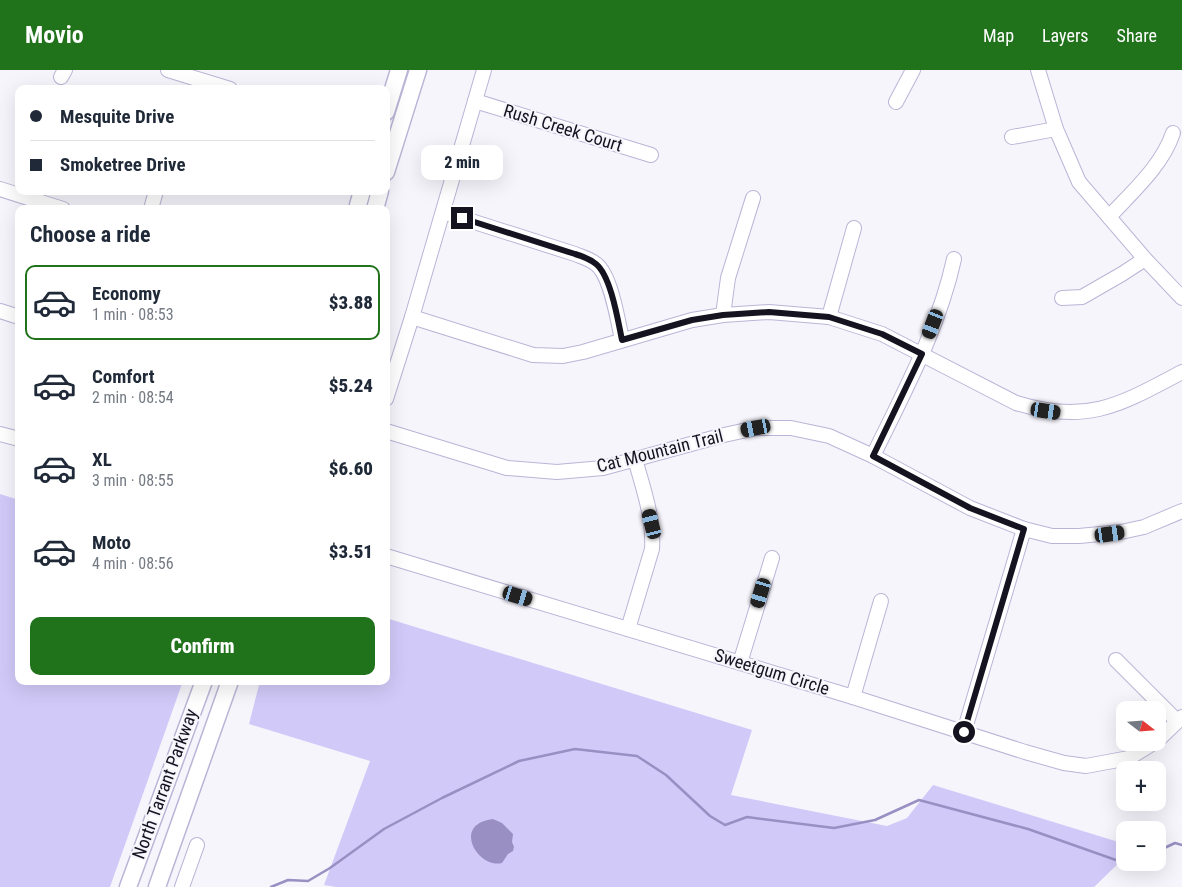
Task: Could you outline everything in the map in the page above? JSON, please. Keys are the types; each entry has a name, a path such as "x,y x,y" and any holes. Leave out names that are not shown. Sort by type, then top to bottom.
{"main road":[{"path":"390,99 399,70"},
{"path":"390,159 418,70"},
{"name":"North Tarrant Parkway","path":"128,887 203,685"},
{"name":"North Tarrant Parkway","path":"157,887 229,685"}],"street":[{"path":"168,70 190,79 214,85"},
{"path":"390,387 412,318 484,70"},
{"path":"896,102 913,70"},
{"path":"1038,70 1056,129 1079,182 1144,259 1182,298"},
{"name":"Rush Creek Court","path":"475,101 652,156"},
{"path":"1012,137 1056,129"},
{"path":"1109,217 1154,166 1170,143 1173,133"},
{"path":"0,189 15,194"},
{"path":"19,195 51,205"},
{"path":"723,315 728,278 753,198"},
{"path":"443,212 575,254 598,265 612,295 622,340"},
{"path":"829,317 854,228"},
{"path":"873,456 922,354 950,277 954,259"},
{"path":"1062,298 1082,297 1144,259"},
{"path":"0,311 15,316"},
{"path":"412,318 533,355 563,356 583,352 692,320 723,315 769,312 829,317 882,334 1016,403 1035,409 1057,412 1079,413 1108,407 1134,398 1182,372"},
{"name":"Cat Mountain Trail","path":"390,432 507,468 557,472 603,468 756,428 804,430 829,436 873,456 970,508 1024,529 1052,536 1098,535 1144,527 1180,515"},
{"path":"0,434 15,438"},
{"path":"628,629 652,549 652,524 635,459"},
{"path":"964,732 1024,529"},
{"name":"Sweetgum Circle","path":"390,557 853,697 1064,763 1086,766 1129,758 1140,751"},
{"path":"740,663 772,558"},
{"path":"853,697 881,601"},
{"path":"1116,660 1180,719"},
{"name":"Sweetgum Circle","path":"1166,732 1180,719"},
{"path":"182,887 197,845"}],"shaded area":[{"path":"0,494 15,499 15,685 182,685 110,887 0,887"},
{"path":"390,619 752,730 731,795 887,826 907,818 933,785 1116,841 1116,866 1094,887 336,887 324,885 370,761 249,724 259,685 390,685"},
{"path":"493,819 502,823 513,834 513,851 508,854 502,863 493,863 485,859 478,853 471,837 473,829 480,823"}],"waterway":[{"path":"271,887 288,880 308,881 330,868 384,829 442,798 519,761 575,749 637,756 666,775 710,816 725,825 747,817 834,828 875,820 919,800 1028,829 1116,860"},
{"path":"1166,847 1175,843 1182,845"}],"route":[{"path":"462,218 575,254 598,265 612,295 622,340 692,320 723,315 769,312 829,317 882,334 922,354 873,456 970,508 1024,529 964,732"}]}
